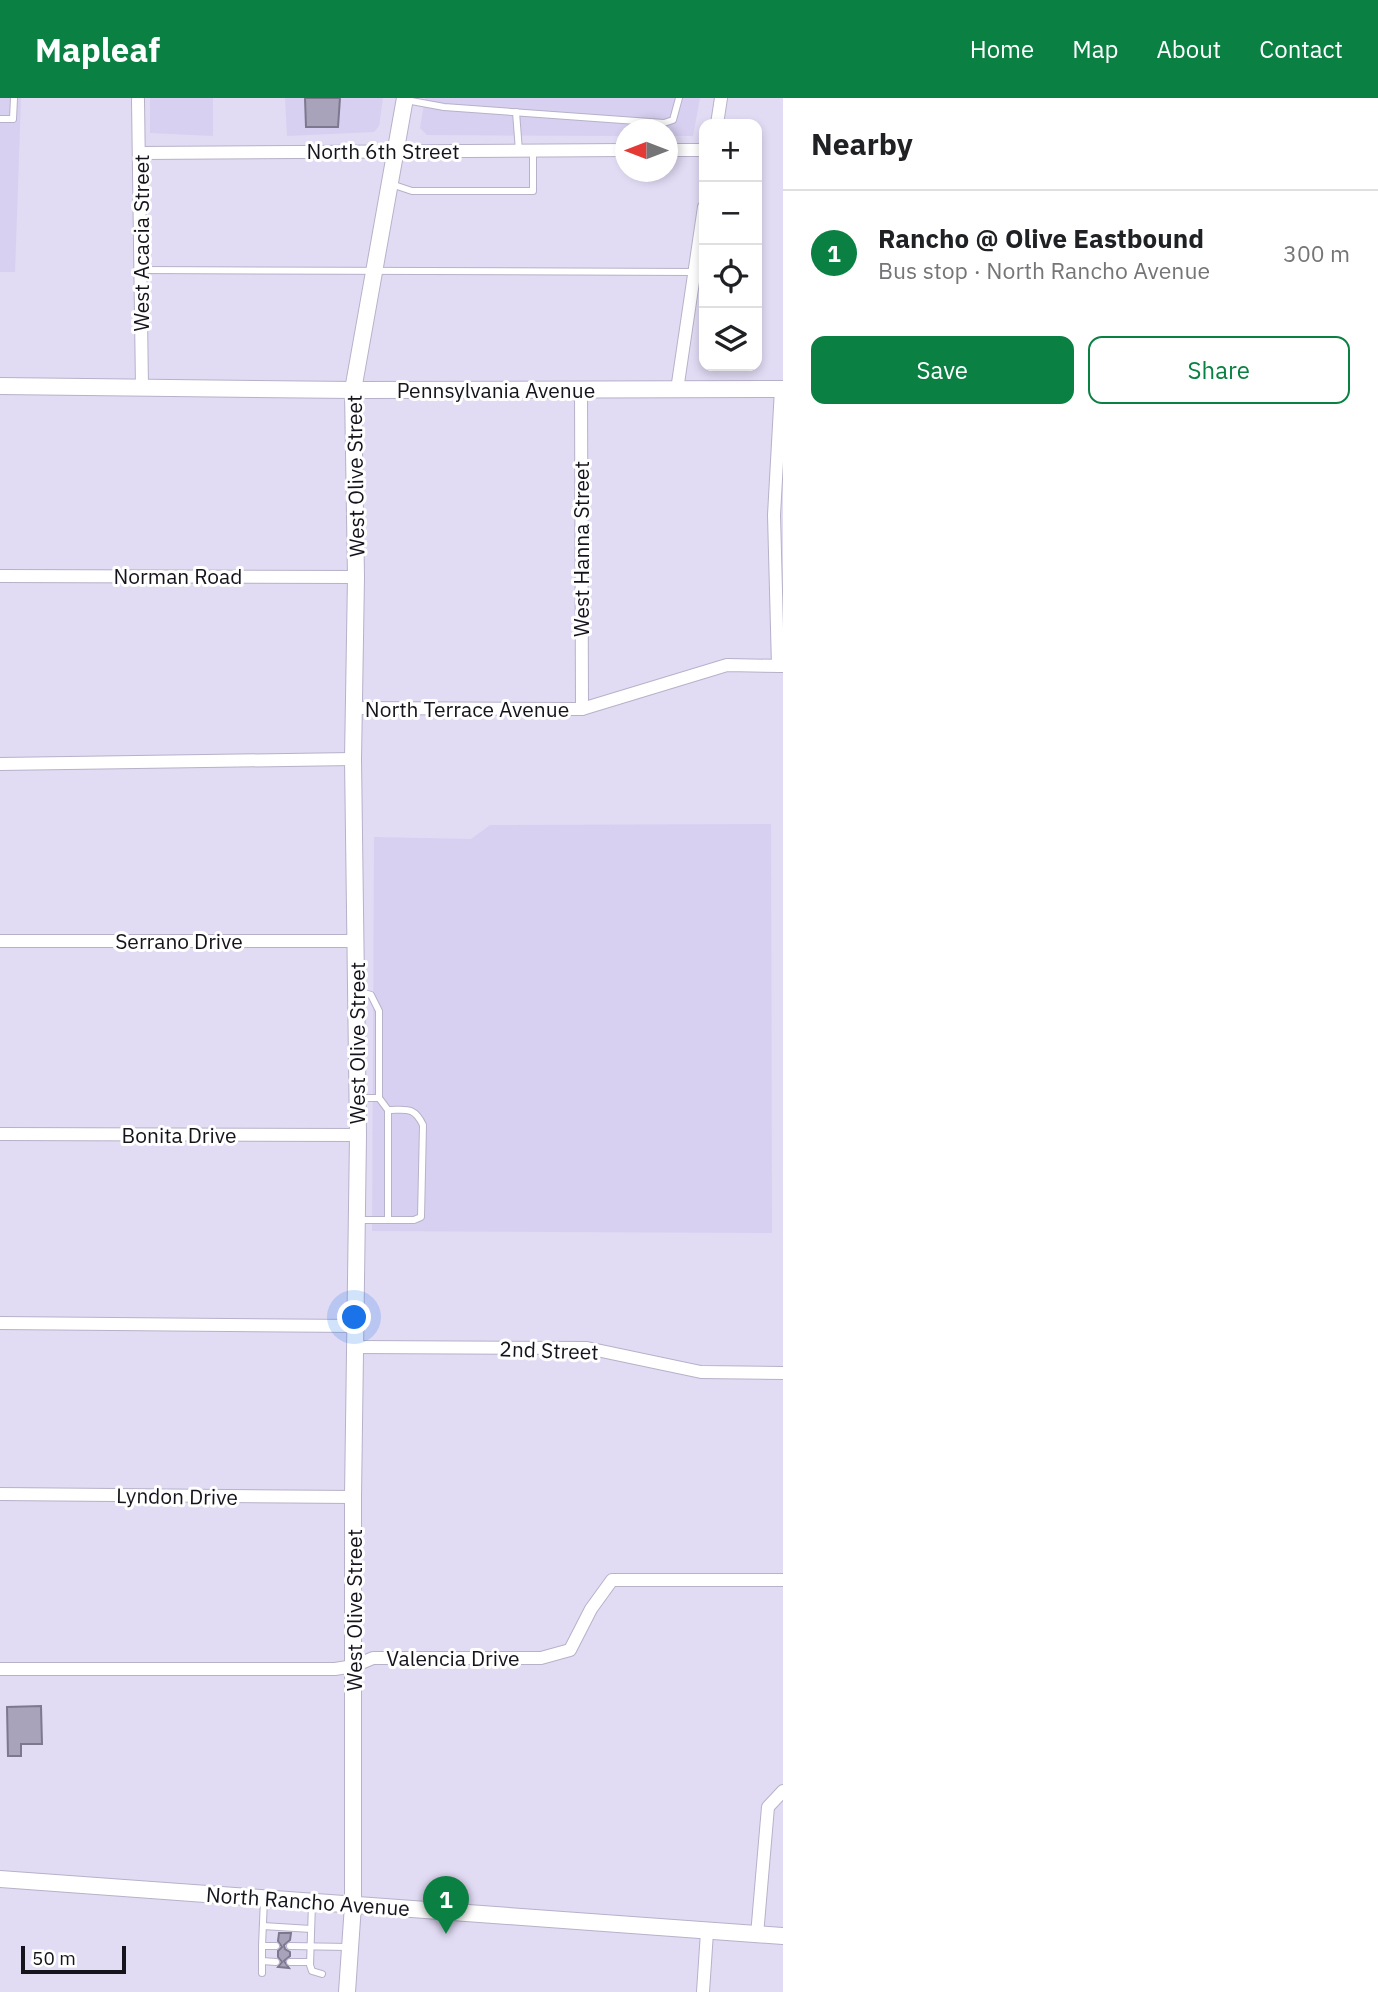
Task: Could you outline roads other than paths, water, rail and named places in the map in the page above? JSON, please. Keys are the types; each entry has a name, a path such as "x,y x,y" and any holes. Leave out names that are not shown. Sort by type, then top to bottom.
{"street":[{"path":"718,119 721,98"},
{"name":"West Acacia Street","path":"138,99 142,387"},
{"name":"West Olive Street","path":"347,1992 353,1905 353,1497 358,1135 353,759 356,577 353,390 404,99"},
{"name":"North 6th Street","path":"140,153 615,150"},
{"path":"678,150 699,150"},
{"path":"677,390 699,243"},
{"name":"Pennsylvania Avenue","path":"0,386 353,390 782,389"},
{"name":"West Hanna Street","path":"581,389 582,709"},
{"path":"780,666 778,515 782,389"},
{"name":"Norman Road","path":"0,576 356,577"},
{"name":"North Terrace Avenue","path":"354,708 582,709 727,665 780,666"},
{"path":"0,764 353,759"},
{"name":"Serrano Drive","path":"0,941 357,941"},
{"name":"Bonita Drive","path":"0,1135 358,1135"},
{"path":"0,1323 357,1326"},
{"name":"2nd Street","path":"355,1347 587,1348 701,1372 783,1373"},
{"name":"Lyndon Drive","path":"0,1494 353,1497"},
{"name":"Valencia Drive","path":"0,1670 335,1670 373,1658 541,1658 570,1650 591,1609 611,1580 783,1580"},
{"path":"757,1934 768,1808 783,1791"},
{"name":"North Rancho Avenue","path":"0,1879 783,1936"},
{"path":"703,1992 707,1932"}],"lane":[{"path":"0,119 13,119 14,98"},
{"path":"444,107 445,98"},
{"path":"673,119 679,98"},
{"path":"404,99 444,107 615,122"},
{"path":"516,112 519,150"},
{"path":"389,184 412,191 533,191 533,150"},
{"path":"141,270 695,272"},
{"path":"357,991 371,995 379,1011 379,1098 388,1110 388,1220"},
{"path":"358,1098 379,1098"},
{"path":"357,1220 414,1220 421,1217 423,1125 418,1115 411,1110 388,1110"},
{"path":"262,1973 264,1897"},
{"path":"312,1901 310,1962 312,1971 322,1975"},
{"path":"263,1926 311,1929"},
{"path":"262,1946 276,1946"},
{"path":"290,1946 350,1947"},
{"path":"262,1961 276,1962"},
{"path":"290,1962 310,1962"}],"place":[{"name":"Rancho @ Olive Eastbound","path":"446,1934"}]}
